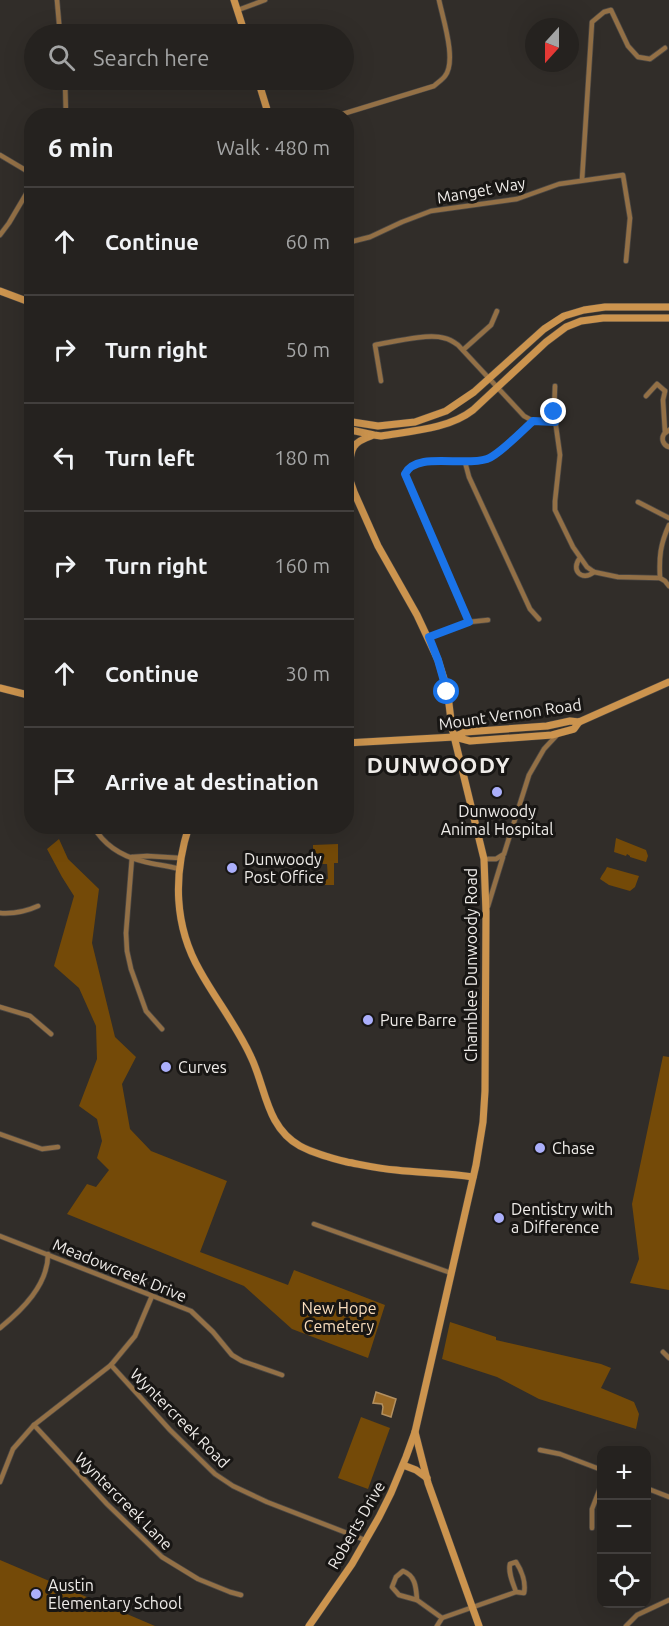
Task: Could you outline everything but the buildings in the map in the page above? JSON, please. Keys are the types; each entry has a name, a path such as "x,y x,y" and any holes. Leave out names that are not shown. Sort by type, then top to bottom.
{"street":[{"path":"57,0 59,24"},
{"path":"234,0 242,24"},
{"path":"238,10 265,0"},
{"path":"354,110 434,86 446,76 450,56 439,0"},
{"path":"582,180 592,22 604,12 611,10 628,46 638,57 650,59 665,48"},
{"path":"65,90 66,108"},
{"path":"261,90 267,108"},
{"path":"0,155 24,169"},
{"name":"Manget Way","path":"354,241 370,237 431,211 517,199 559,184 623,174 630,218 626,261"},
{"path":"0,235 24,198"},
{"path":"0,291 24,300"},
{"path":"354,422 378,426 415,422 446,411 474,392 544,328 564,316 605,307 669,307"},
{"path":"463,350 491,325 496,311"},
{"path":"354,431 381,436 442,425 463,418 546,342 575,323 603,318 669,318"},
{"path":"381,381 375,345 416,338 439,337 452,341 463,350 524,416 533,421 555,422"},
{"path":"646,396 657,384 667,391 663,400 667,431 662,439 669,447"},
{"path":"555,386 555,422 560,454 555,510 573,547 587,567 594,572 618,577 660,578 669,586"},
{"path":"469,622 405,474 408,468 415,464 432,461 472,463 490,458 533,421"},
{"path":"354,446 360,440 374,435"},
{"path":"465,462 469,477 530,609 539,619"},
{"name":"Chamblee Dunwoody Road","path":"354,491 378,546 429,637 444,679 454,737 484,860 486,912 482,1128 452,1273 415,1432 427,1478 479,1626"},
{"path":"638,502 669,518"},
{"path":"660,578 659,552 669,525"},
{"path":"580,558 576,564 580,573 585,576 594,572"},
{"path":"429,637 469,622 488,620"},
{"name":"Mount Vernon Road","path":"354,743 454,737 465,732 579,722 669,682"},
{"path":"0,688 24,694"},
{"path":"454,737 470,741 558,734 574,729 579,722"},
{"path":"486,912 530,775 544,749 558,734"},
{"path":"535,736 541,741 544,749"},
{"path":"98,834 112,848 139,861 179,869"},
{"path":"187,834 180,858 178,887 180,915 185,937 194,960 244,1041 253,1060 268,1107 278,1126 290,1139 323,1156 393,1170 473,1177"},
{"path":"484,860 496,859 504,854"},
{"path":"132,857 180,858"},
{"path":"132,857 126,933 127,951 146,1011 162,1029"},
{"path":"0,913 11,914 38,906"},
{"path":"0,1007 30,1016 51,1034"},
{"path":"0,1134 42,1149 58,1148"},
{"path":"314,1224 452,1273"},
{"name":"Meadowcreek Drive","path":"0,1236 191,1311 232,1355 242,1361 282,1375"},
{"path":"0,1328 21,1310 38,1288 44,1276 48,1254"},
{"path":"0,1482 13,1449 34,1425 111,1365 135,1336 152,1296"},
{"path":"663,1352 669,1358"},
{"name":"Wyntercreek Road","path":"111,1365 170,1430 215,1474 267,1503 365,1540"},
{"name":"Wyntercreek Lane","path":"34,1425 107,1504 162,1557 198,1579 241,1595"},
{"name":"Roberts Drive","path":"309,1626 352,1564 387,1501 415,1432"},
{"path":"540,1450 560,1454 597,1468"},
{"path":"403,1465 427,1478"},
{"path":"651,1490 669,1497"},
{"path":"592,1528 592,1509 597,1496"},
{"path":"437,1626 442,1618 516,1592 525,1593 526,1587 516,1562 509,1566 516,1592"},
{"path":"417,1600 414,1581 410,1574 403,1571 396,1576 392,1587 399,1595 417,1600 442,1618"},
{"path":"626,1626 637,1615 669,1600"}],"green space":[{"path":"616,838 646,850 648,856 646,862 627,854 626,856 614,852"},
{"name":"New Hope Cemetery","path":"59,839 68,859 99,889 92,943 115,1037 136,1057 122,1084 130,1129 151,1151 227,1181 200,1252 288,1285 294,1270 385,1305 368,1358 292,1329 244,1286 67,1214 87,1184 96,1187 109,1170 97,1158 102,1141 97,1119 79,1106 97,1059 96,1026 79,988 54,966 74,896 47,849"},
{"path":"338,844 338,863 334,863 334,885 319,885 319,880 328,879 327,864 313,861 313,845"},
{"path":"607,867 639,876 635,887 630,891 609,885 600,879"},
{"path":"663,1056 669,1057 669,1290 630,1283 639,1259 632,1204"},
{"path":"450,1322 496,1337 496,1340 611,1368 601,1388 634,1402 639,1414 636,1429 539,1399 497,1377 442,1359"},
{"path":"361,1417 390,1428 368,1489 338,1478"},
{"name":"Austin Elementary School","path":"0,1560 155,1626 0,1626"}],"shaded area":[{"path":"376,1392 396,1399 391,1417 382,1414 382,1404 373,1403"}],"place":[{"name":"Dunwoody Animal Hospital","path":"497,792"},
{"name":"Dunwoody Post Office","path":"232,868"},
{"name":"Pure Barre","path":"368,1020"},
{"name":"Curves","path":"166,1067"},
{"name":"Chase","path":"540,1148"},
{"name":"Dentistry with a Difference","path":"499,1218"},
{"name":"Austin Elementary School","path":"36,1594"}],"district":[{"name":"DUNWOODY","path":"439,765"}],"route":[{"path":"447,692 429,637 469,622 405,474 408,468 415,464 432,461 472,463 490,458 533,421 555,422 554,412"}]}
